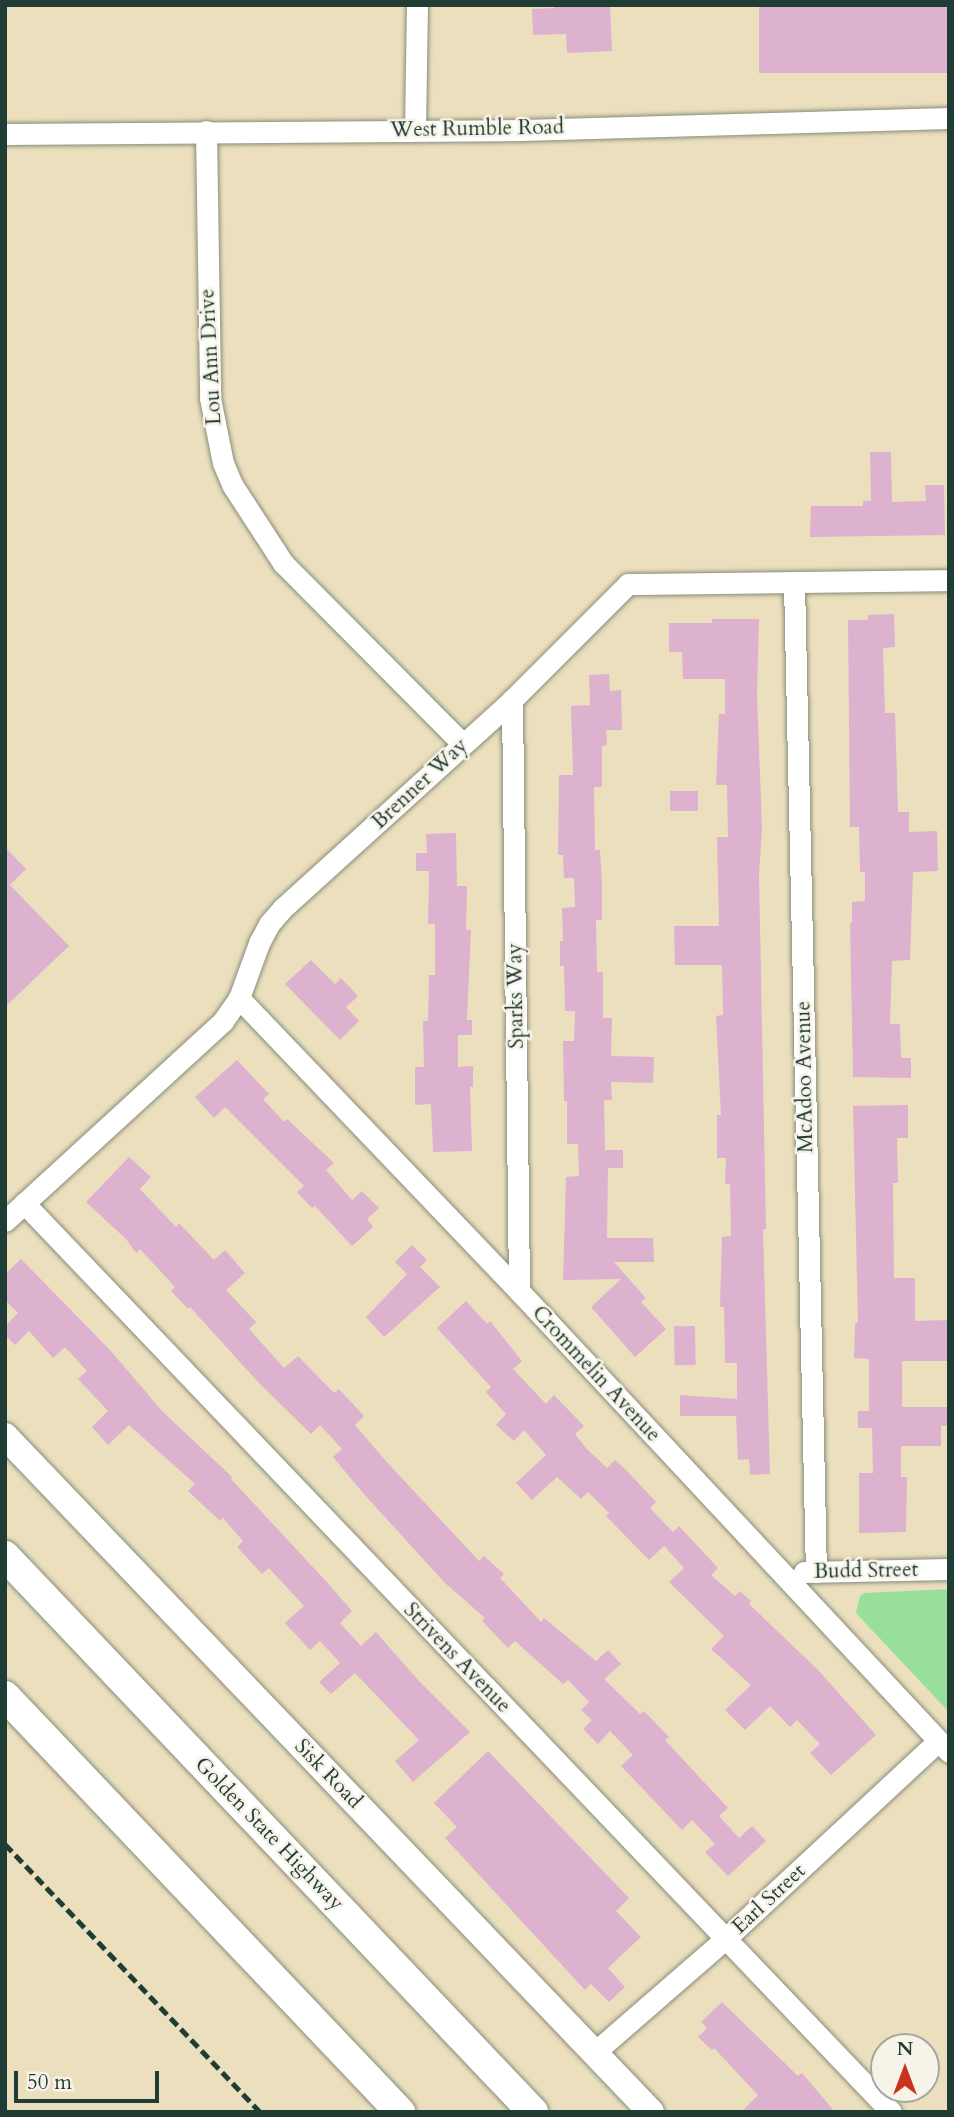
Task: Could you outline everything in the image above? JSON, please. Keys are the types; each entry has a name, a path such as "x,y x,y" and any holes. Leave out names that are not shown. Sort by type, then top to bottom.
{"highway":[{"name":"Golden State Highway","path":"5,1556 533,2112"},
{"path":"5,1696 400,2112"}],"main road":[{"name":"Sisk Road","path":"5,1436 651,2112"}],"street":[{"path":"415,130 417,5"},
{"name":"West Rumble Road","path":"5,134 415,130 949,118"},
{"name":"Lou Ann Drive","path":"206,131 209,398 223,463 233,486 283,563 462,743"},
{"name":"Brenner Way","path":"5,1221 223,1021 239,998 269,924 462,743 512,700 628,584 949,580"},
{"name":"McAdoo Avenue","path":"794,582 816,1572"},
{"name":"Sparks Way","path":"512,700 519,1291"},
{"name":"Crommelin Avenue","path":"239,998 519,1291 943,1747"},
{"name":"Strivens Avenue","path":"24,1203 724,1940 891,2112"},
{"name":"Budd Street","path":"783,1573 949,1569"},
{"name":"Earl Street","path":"595,2052 943,1747"}],"green space":[{"path":"949,1589 949,1712 856,1613 860,1596 864,1593"}],"building":[{"path":"554,5 610,5 612,51 567,53 566,34 533,35 532,9 554,8"},
{"path":"759,5 949,5 949,73 759,73"},
{"path":"870,452 891,452 892,502 926,501 925,485 944,485 945,535 810,537 811,506 863,506 863,501 871,501"},
{"path":"894,614 895,647 883,648 885,713 895,713 898,812 909,812 909,832 937,831 938,871 913,872 910,960 892,961 890,1024 900,1024 901,1058 911,1058 911,1078 853,1077 850,923 852,902 865,901 865,872 860,872 859,827 850,827 848,620 868,620 868,615"},
{"path":"712,619 759,619 757,696 762,829 759,874 766,1229 763,1229 770,1474 750,1475 749,1459 738,1460 736,1416 680,1416 680,1395 737,1399 737,1363 725,1363 724,1307 720,1307 722,1237 731,1236 730,1184 725,1184 726,1158 717,1158 717,1115 721,1115 716,1016 723,1015 722,965 675,965 674,926 719,926 717,837 728,837 727,785 716,785 719,714 725,714 725,679 683,679 682,652 669,652 669,623 712,623"},
{"path":"609,674 610,691 621,690 622,730 606,730 607,745 602,746 602,787 594,787 595,850 600,850 602,883 602,920 596,920 597,972 603,972 603,1018 612,1018 611,1056 654,1057 653,1083 611,1082 612,1100 604,1100 605,1150 623,1150 623,1168 608,1168 607,1238 653,1238 654,1262 614,1262 646,1298 641,1302 666,1329 635,1357 591,1307 621,1279 563,1280 566,1177 579,1176 578,1144 567,1144 567,1101 564,1101 563,1041 574,1041 575,1011 565,1011 564,966 560,966 560,941 563,941 562,908 575,907 574,878 564,878 563,855 558,855 559,775 573,775 571,706 590,705 589,675"},
{"path":"670,791 698,791 698,811 670,811"},
{"path":"456,833 457,886 467,886 466,930 471,930 467,1020 472,1020 472,1035 458,1035 458,1067 473,1066 473,1087 470,1087 472,1151 433,1152 431,1104 415,1105 415,1067 424,1067 423,1021 428,1021 429,975 435,975 435,924 428,924 429,871 416,871 416,853 427,853 426,834"},
{"path":"5,847 26,869 10,885 69,946 5,1007"},
{"path":"311,960 335,984 341,978 358,996 346,1007 359,1021 340,1040 285,984"},
{"path":"237,1060 269,1094 263,1099 284,1122 287,1119 334,1163 326,1170 352,1200 362,1191 379,1208 367,1219 373,1227 352,1246 315,1206 312,1208 297,1192 304,1186 225,1107 214,1118 195,1097"},
{"path":"908,1105 908,1138 897,1138 898,1183 893,1183 894,1278 915,1278 915,1321 948,1320 949,1361 902,1361 902,1407 949,1407 949,1426 941,1426 941,1446 901,1446 901,1477 907,1477 906,1532 859,1533 859,1473 873,1473 872,1428 858,1428 858,1411 869,1411 869,1359 854,1358 855,1323 858,1323 853,1106"},
{"path":"129,1157 151,1177 140,1189 176,1227 179,1223 214,1260 225,1250 245,1273 226,1290 256,1322 249,1329 284,1368 298,1356 334,1393 339,1389 364,1416 355,1425 384,1459 479,1561 484,1556 504,1574 500,1578 541,1622 544,1618 596,1661 608,1650 621,1664 604,1679 640,1714 644,1711 669,1737 665,1740 728,1808 719,1816 739,1838 752,1826 766,1841 728,1876 705,1852 715,1844 692,1820 682,1830 621,1766 633,1755 610,1731 598,1744 583,1729 592,1720 581,1710 589,1702 568,1680 563,1684 515,1641 508,1648 482,1621 485,1618 444,1582 363,1493 333,1457 342,1449 320,1425 311,1434 258,1382 190,1307 188,1309 171,1291 175,1287 140,1249 136,1253 126,1239 86,1202"},
{"path":"412,1245 427,1260 420,1267 440,1287 384,1337 366,1317 407,1274 395,1262"},
{"path":"21,1259 110,1350 163,1412 232,1477 324,1579 352,1611 340,1623 361,1646 376,1632 418,1680 470,1732 413,1782 395,1761 419,1740 355,1673 331,1694 319,1682 340,1663 320,1641 310,1650 285,1623 304,1606 269,1568 262,1574 237,1547 243,1541 223,1518 220,1521 188,1491 195,1484 129,1425 108,1445 92,1427 108,1411 78,1379 87,1371 65,1347 53,1358 29,1331 15,1345 5,1335 5,1326 18,1313 5,1300 5,1274"},
{"path":"466,1301 487,1324 490,1321 522,1361 513,1369 546,1404 554,1395 584,1426 575,1434 587,1449 607,1468 615,1460 627,1471 656,1502 650,1508 673,1532 679,1526 718,1568 711,1575 735,1596 740,1591 751,1601 749,1604 818,1670 876,1735 831,1775 810,1753 820,1744 797,1720 790,1727 770,1706 745,1730 725,1710 751,1685 711,1649 724,1636 669,1582 684,1568 664,1546 649,1560 606,1516 609,1513 588,1492 581,1499 557,1477 532,1500 516,1483 546,1455 524,1430 514,1441 496,1425 506,1414 486,1392 491,1387 437,1328"},
{"path":"674,1326 695,1326 696,1365 675,1365"},
{"path":"488,1751 629,1898 616,1911 641,1937 608,1968 625,1987 609,2002 591,1984 585,1990 445,1838 457,1827 434,1803"},
{"path":"722,2002 798,2076 802,2073 835,2112 741,2112 758,2095 714,2048 712,2050 698,2037 707,2028 701,2022"}],"railway":[{"path":"5,1844 260,2112"}]}
